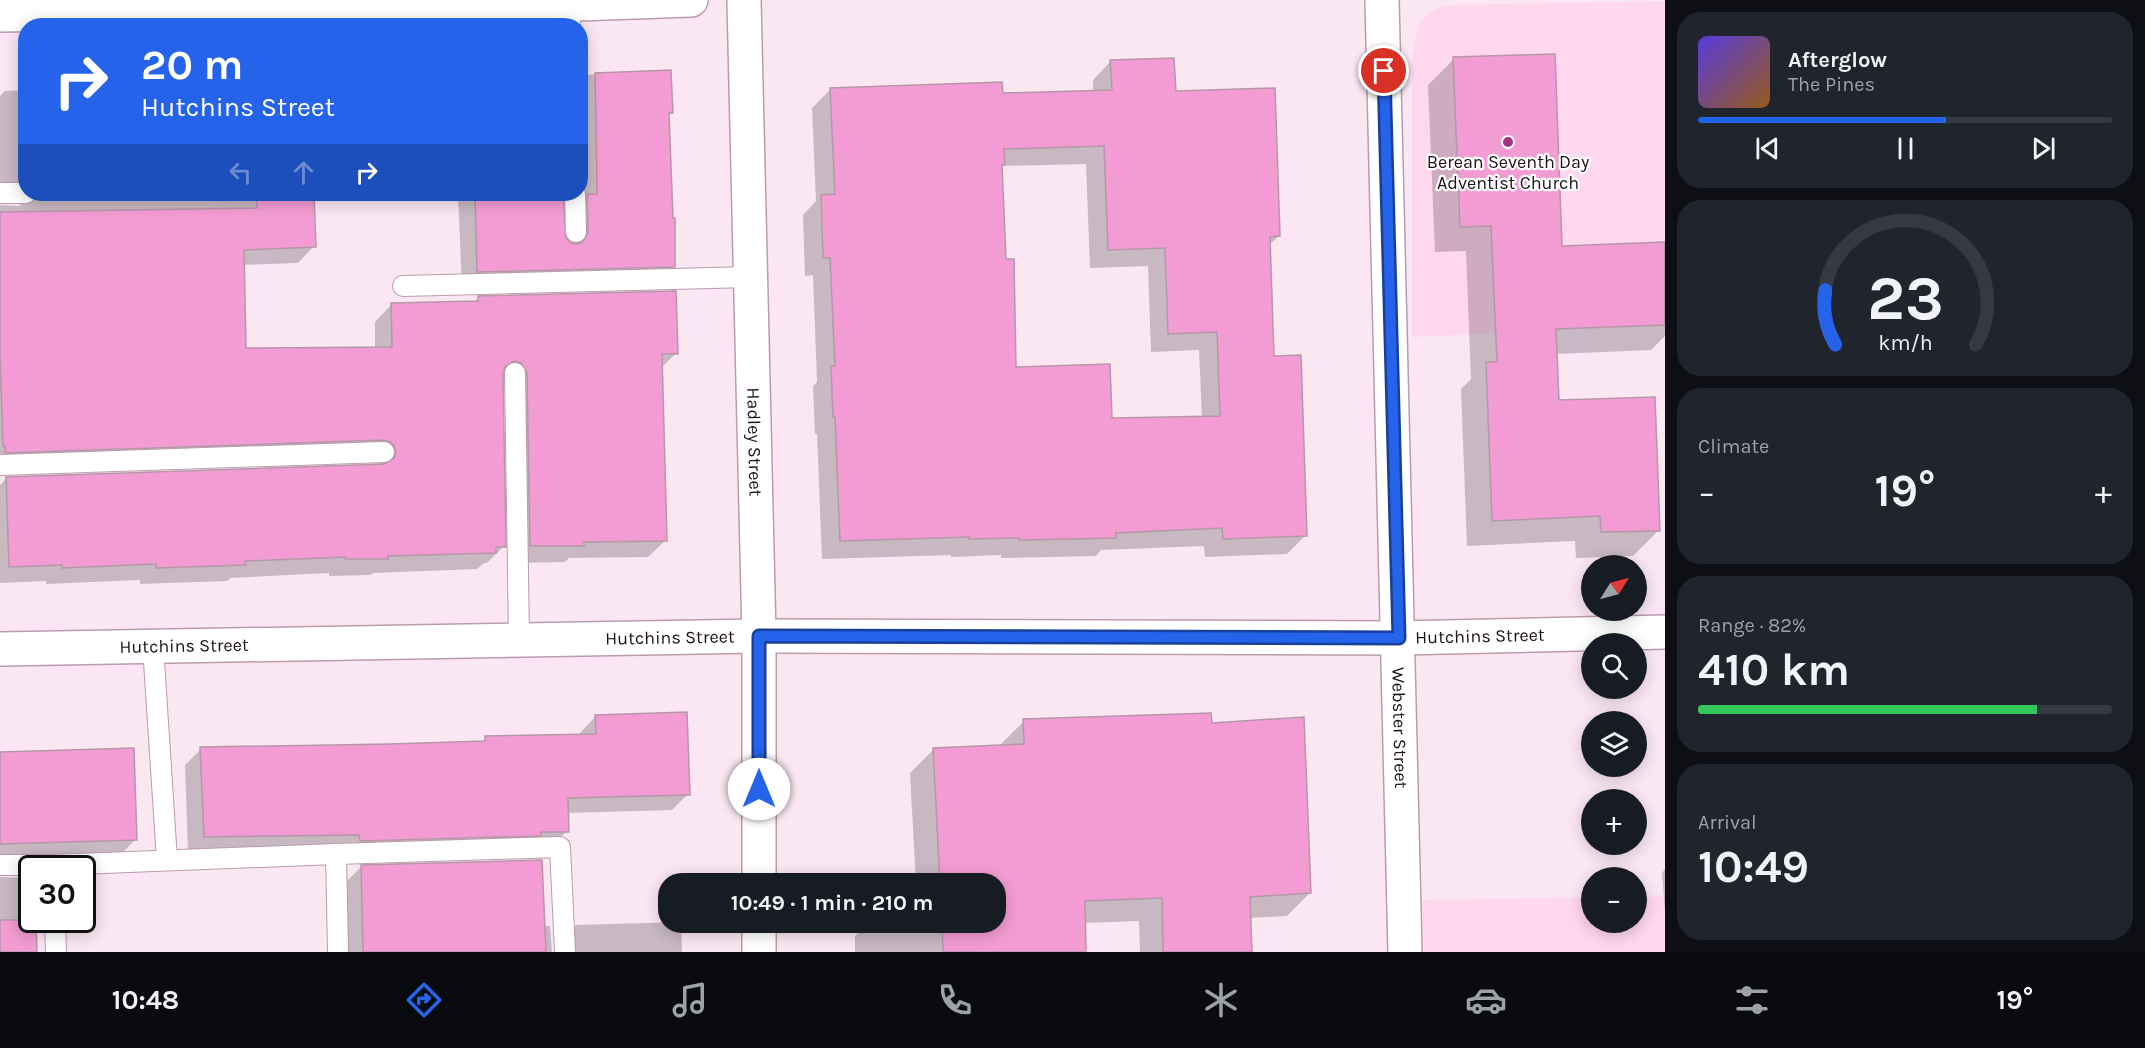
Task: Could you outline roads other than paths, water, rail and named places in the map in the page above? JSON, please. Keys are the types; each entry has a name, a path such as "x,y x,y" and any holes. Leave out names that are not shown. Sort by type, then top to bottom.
{"street":[{"path":"0,15 464,8 570,15 691,0"},
{"name":"Hadley Street","path":"744,0 759,636 759,873"},
{"name":"Webster Street","path":"1382,0 1405,952"},
{"name":"Hutchins Street","path":"0,649 759,636 1399,638 1665,632"},
{"path":"759,933 759,952"}],"lane":[{"path":"0,193 18,193"},
{"path":"575,201 576,232"},
{"path":"403,286 750,277"},
{"path":"515,373 519,640"},
{"path":"0,465 384,452"},
{"path":"153,646 167,860"},
{"path":"96,864 560,847 565,952"},
{"path":"336,854 338,952"},
{"path":"0,865 18,866"},
{"path":"55,933 56,952"}],"place":[{"name":"Berean Seventh Day Adventist Church","path":"1508,142"}]}
